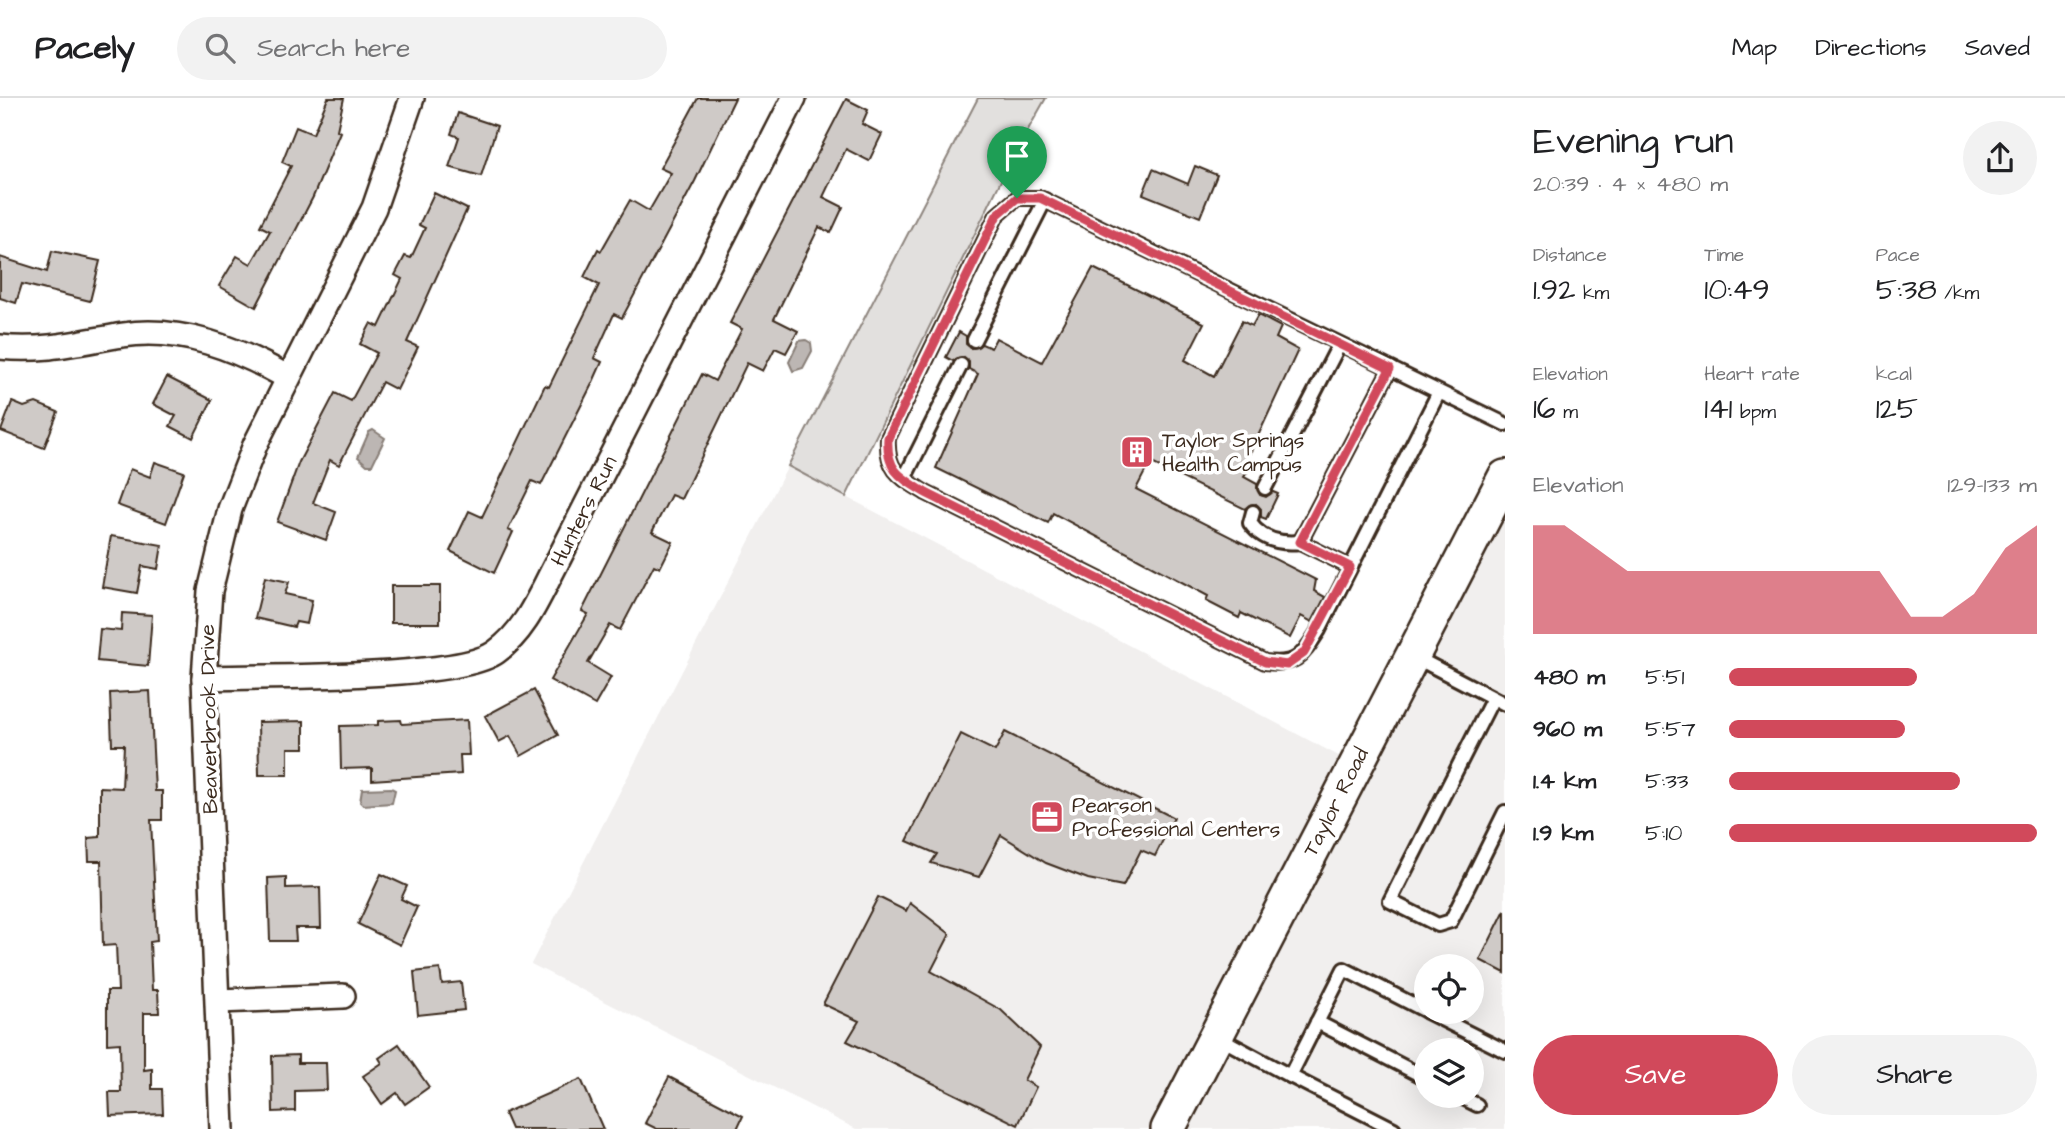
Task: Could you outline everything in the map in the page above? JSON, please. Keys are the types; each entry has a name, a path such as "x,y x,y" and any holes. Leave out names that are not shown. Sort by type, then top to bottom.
{"main road":[{"name":"Taylor Road","path":"1168,1129 1505,477"}],"street":[{"name":"Beaverbrook Drive","path":"222,1129 204,678 209,591 230,509 255,445 374,208 412,98"},
{"name":"Hunters Run","path":"204,678 440,669 493,655 517,634 554,570 794,98"},
{"path":"0,346 30,351 126,335 192,336 254,358 287,377"},
{"path":"218,1001 343,996"}],"lane":[{"path":"1439,392 1304,653 1287,665 1265,662 904,479 887,458 888,438 997,215 1017,198 1045,201 1339,345 1439,392 1505,424"},
{"path":"974,340 1045,201"},
{"path":"1265,488 1339,345"},
{"path":"904,479 961,365"},
{"path":"1300,542 1390,369"},
{"path":"1253,512 1250,523 1254,529 1276,542 1300,542 1350,567"},
{"path":"1411,655 1505,704"},
{"path":"1493,698 1390,901 1438,925 1451,921 1505,813"},
{"path":"1290,1076 1344,969 1414,1004"},
{"path":"1317,1022 1414,1073"},
{"path":"1452,1024 1505,1051"},
{"path":"1216,1036 1394,1129"}],"shaded area":[{"path":"978,98 1046,98 1013,156 846,497 788,466"},
{"path":"806,340 811,343 812,351 803,368 793,371 789,362 799,341"},
{"path":"373,430 385,438 372,465 367,465 358,457 369,432"},
{"path":"788,466 1371,773 1505,505 1505,1129 856,1129 531,964"},
{"path":"362,789 395,790 392,803 363,805 360,802"}],"building":[{"path":"328,98 344,98 337,130 340,132 313,197 256,307 219,286 237,256 251,264 270,231 260,226 291,166 282,162 296,127 313,134"},
{"path":"698,98 735,98 695,181 622,318 614,314 594,358 602,362 593,382 541,485 532,481 508,530 513,532 494,573 450,551 469,511 482,517 545,385 549,387 599,285 584,277 598,249 601,251 630,200 649,211 671,173 660,168"},
{"path":"846,99 868,110 862,124 882,134 869,161 846,149 823,197 843,207 831,233 819,227 774,319 798,331 786,353 775,348 763,371 747,363 681,499 671,495 652,532 673,542 660,568 654,565 620,630 610,625 588,663 611,677 595,705 550,680 588,614 582,611 702,374 715,381 742,329 730,323"},
{"path":"458,113 497,126 481,176 449,167 459,137 451,134"},
{"path":"1195,166 1217,175 1200,217 1143,194 1153,169 1188,184"},
{"path":"434,193 467,209 407,342 418,347 397,390 382,382 339,465 330,460 313,503 336,512 326,540 277,522 299,462 335,393 351,401 377,353 360,344 371,323 379,327 402,279 395,275 405,256 411,258 425,228 419,225"},
{"path":"52,251 100,261 90,301 22,284 16,303 0,298 0,257 47,272"},
{"name":"Taylor Springs Health Campus","path":"1093,268 1204,323 1185,360 1214,376 1242,321 1252,326 1258,315 1281,327 1276,338 1298,350 1244,466 1249,469 1244,477 1257,484 1260,495 1266,497 1273,492 1278,494 1266,519 1261,517 1261,509 1256,504 1245,509 1150,462 1136,489 1316,580 1314,591 1325,597 1312,622 1301,616 1290,638 1241,613 1239,618 1206,601 1208,596 1053,513 1048,523 936,468 978,374 969,369 969,361 964,357 953,361 946,357 959,332 966,336 966,344 971,348 982,344 991,348 996,338 1042,362"},
{"path":"167,377 212,400 193,438 170,426 176,416 153,404"},
{"path":"12,402 24,407 36,403 58,412 44,448 1,431"},
{"path":"155,462 184,472 166,523 117,505 130,469 150,477"},
{"path":"111,536 162,545 158,569 142,566 137,593 102,587"},
{"path":"265,577 289,582 285,594 312,600 307,624 296,622 294,627 255,618"},
{"path":"391,586 440,586 440,623 391,623"},
{"path":"122,613 152,615 148,666 97,661 100,629 121,631"},
{"path":"534,690 558,735 521,756 510,736 499,742 485,716"},
{"path":"150,691 155,791 162,791 162,820 151,820 157,941 150,942 152,990 158,990 159,1013 144,1013 144,1070 152,1069 152,1089 162,1089 163,1114 110,1116 109,1092 121,1092 120,1043 107,1044 107,991 118,991 116,945 103,946 101,861 89,861 88,838 100,837 100,787 122,788 124,745 112,745 110,693"},
{"path":"401,720 402,724 467,720 469,755 460,755 461,774 372,780 372,768 341,769 340,726 378,725 378,721"},
{"path":"304,721 304,748 288,748 288,775 259,775 258,722"},
{"path":"1005,732 1174,818 1155,856 1141,850 1123,886 1088,879 1046,863 1001,835 979,877 931,863 937,854 907,841 961,734 995,751"},
{"path":"381,874 407,886 401,899 417,907 400,945 358,924"},
{"path":"286,877 286,888 320,887 321,928 295,928 296,941 270,941 268,878"},
{"path":"878,897 906,911 910,903 950,934 931,971 1001,1010 1040,1047 1024,1080 1036,1087 1018,1125 847,1041 859,1021 823,1004"},
{"path":"1505,910 1505,973 1484,962 1483,954"},
{"path":"440,969 442,984 461,982 464,1010 418,1015 414,972"},
{"path":"399,1044 429,1087 405,1104 397,1093 382,1104 363,1076 382,1063 379,1058"},
{"path":"298,1055 298,1063 326,1063 327,1090 295,1091 295,1111 273,1112 272,1056"},
{"path":"669,1077 743,1116 737,1129 657,1129 645,1123"},
{"path":"581,1079 603,1129 511,1129 504,1113"}],"place":[{"name":"Taylor Springs Health Campus","path":"1137,452"},
{"name":"Pearson Professional Centers","path":"1047,817"}],"route":[{"path":"1017,198 1040,198 1390,369 1300,542 1350,567 1304,653 1287,665 1265,662 926,493 898,476 887,458 888,438 997,215 1017,198"}]}
